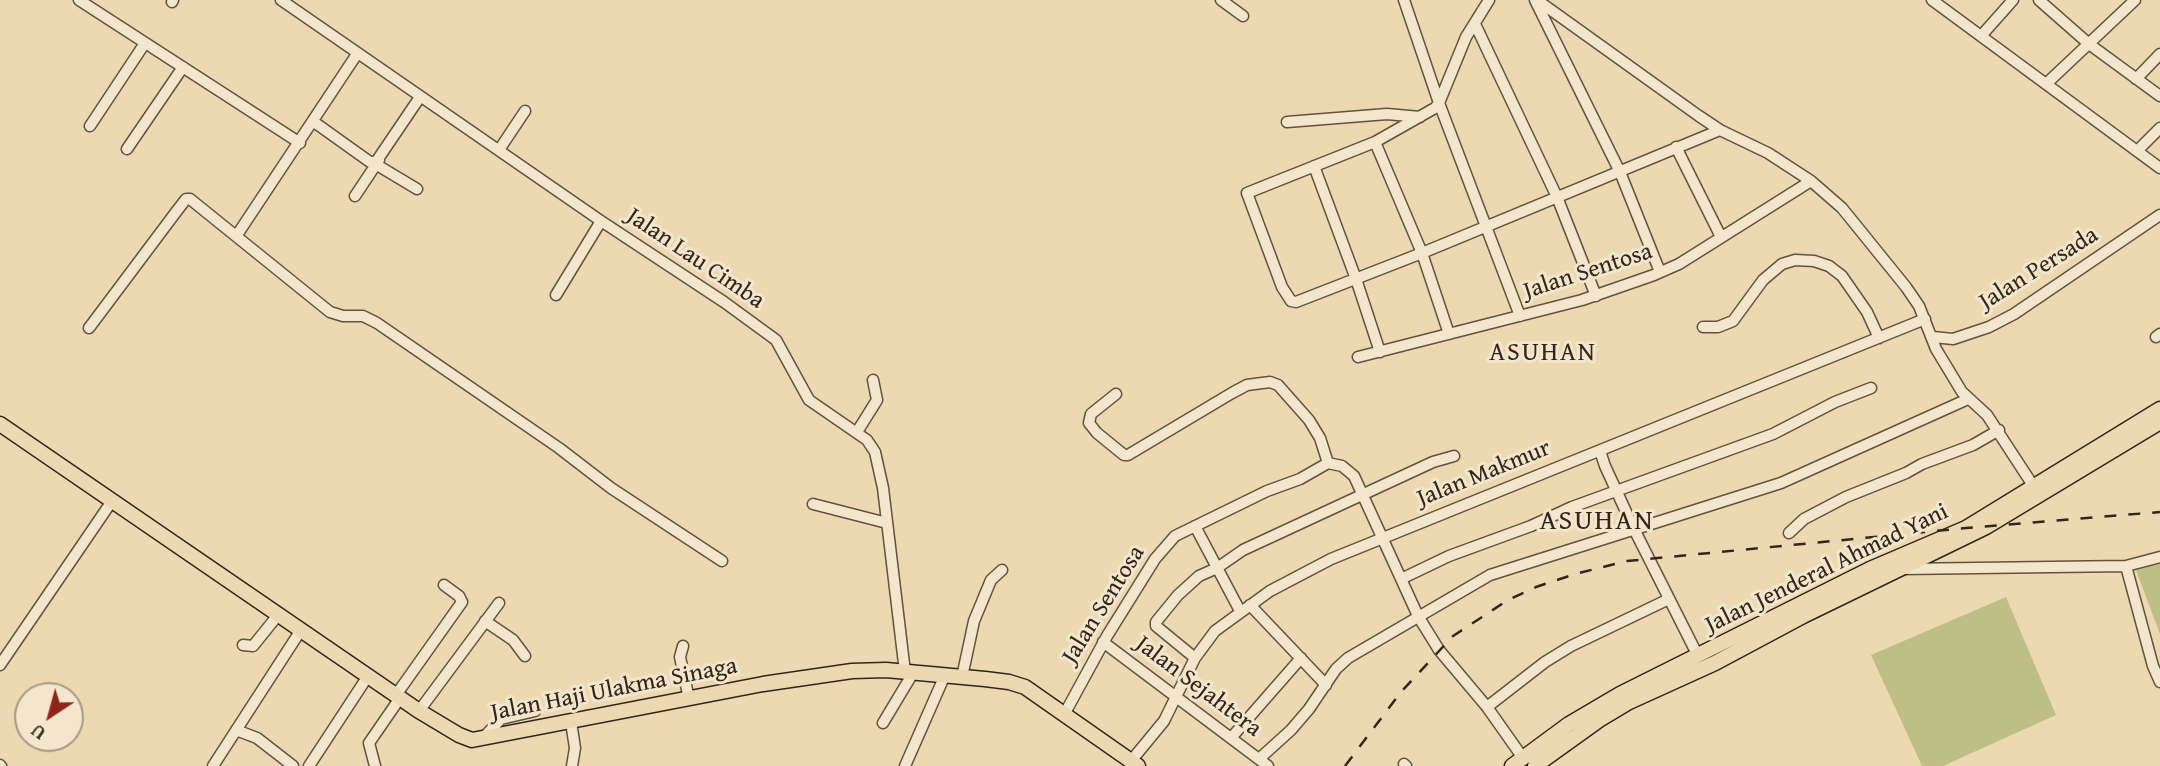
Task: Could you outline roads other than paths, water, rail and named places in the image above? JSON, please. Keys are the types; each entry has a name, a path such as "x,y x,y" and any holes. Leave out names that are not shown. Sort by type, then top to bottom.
{"main road":[{"name":"Jalan Jenderal Ahmad Yani","path":"1523,763 1592,718 1629,702 1698,656 1870,569 1959,531 2155,418"},
{"name":"Jalan Jenderal Ahmad Yani","path":"1673,674 1986,527 2155,418"},
{"name":"Jalan Haji Ulakma Sinaga","path":"0,424 398,697 459,735 472,740 763,684 852,671 909,672 1009,682 1025,687 1135,764"}],"street":[{"path":"79,0 300,143"},
{"name":"Jalan Lau Cimba","path":"281,0 776,340 809,400 857,432 875,452 883,488 909,672"},
{"path":"1221,0 1242,16"},
{"path":"1404,0 1439,103 1520,316"},
{"path":"1489,0 1458,55 1439,103 1375,142 1247,193 1287,296 1296,302 1720,130"},
{"path":"1536,0 1720,130 1768,153 1811,181 1842,208 1896,272 1919,306 1936,349 1968,399 1981,407 2034,487"},
{"path":"1536,0 1620,172 1660,272"},
{"path":"1932,0 2160,168"},
{"path":"1981,36 2012,0"},
{"path":"2039,0 2088,44 2160,96"},
{"path":"2046,84 2135,0"},
{"path":"1475,24 1557,197 1596,296"},
{"path":"90,126 145,43"},
{"path":"237,235 357,54"},
{"path":"2136,79 2160,54"},
{"path":"127,149 183,67"},
{"path":"355,196 420,97"},
{"path":"499,150 524,111"},
{"path":"1287,122 1388,114 1420,117"},
{"path":"314,122 370,162 378,163 418,188"},
{"path":"2137,151 2160,128"},
{"path":"1375,142 1422,253 1449,334"},
{"path":"1676,147 1721,237"},
{"path":"1314,166 1380,352"},
{"name":"Jalan Sentosa","path":"1358,357 1596,296 1660,272 1811,181"},
{"path":"89,328 186,200 190,199 319,304 336,314 363,316 376,323 559,448 611,488 722,561"},
{"name":"Jalan Persada","path":"1933,337 1953,339 1989,327 2014,314 2160,215"},
{"path":"556,295 601,221"},
{"path":"1703,327 1718,327 1733,321 1772,272 1782,264 1804,260 1829,267 1842,276 1867,312 1879,338"},
{"name":"Jalan Makmur","path":"1135,764 1164,721 1195,658 1214,632 1270,591 1331,559 1925,319"},
{"path":"857,432 877,400 873,380"},
{"path":"1116,394 1091,414 1089,423 1124,455 1132,454 1247,385 1270,382 1278,385 1320,438 1328,463 1349,470 1354,476 1418,616 1439,650 1487,707 1523,763"},
{"path":"1401,579 1449,556 1773,434 1835,402 1871,388"},
{"path":"1263,762 1336,669 1348,658 1490,575 1704,509 1803,475 1830,460 1968,399"},
{"path":"1789,533 1804,519 1846,497 1922,464 1973,446 1998,430"},
{"path":"1600,451 1634,529 1698,656"},
{"path":"1195,658 1156,626 1156,622 1178,595 1199,576 1217,568 1243,550 1433,463 1454,456"},
{"name":"Jalan Sentosa","path":"1065,713 1103,642 1155,559 1175,536 1267,491 1300,479 1328,463"},
{"path":"0,665 112,501"},
{"path":"813,504 887,523"},
{"path":"1195,526 1240,611"},
{"path":"1900,569 2126,566 2160,557"},
{"path":"2126,566 2153,666 2160,682"},
{"path":"962,677 974,621 991,580 1002,570"},
{"path":"375,766 369,743 462,602 459,596 444,585"},
{"path":"1487,707 1545,662 1669,599"},
{"path":"419,711 499,603"},
{"path":"1250,605 1326,685"},
{"path":"243,645 253,646 278,615"},
{"path":"485,621 513,640 525,656"},
{"path":"213,766 301,630"},
{"name":"Jalan Sejahtera","path":"1103,642 1263,762"},
{"path":"683,646 681,657 688,699"},
{"path":"1231,738 1301,658"},
{"path":"883,723 909,672"},
{"path":"905,766 946,675"},
{"path":"309,766 368,676"},
{"path":"482,739 501,719 535,711"},
{"path":"571,722 575,748 572,766"},
{"path":"236,730 257,738 293,766"}],"railway":[{"path":"1345,766 1401,692 1453,636 1508,600 1575,574 1627,561 2160,512"}],"district":[{"name":"ASUHAN","path":"1543,353"},
{"name":"ASUHAN","path":"1597,522"}]}
